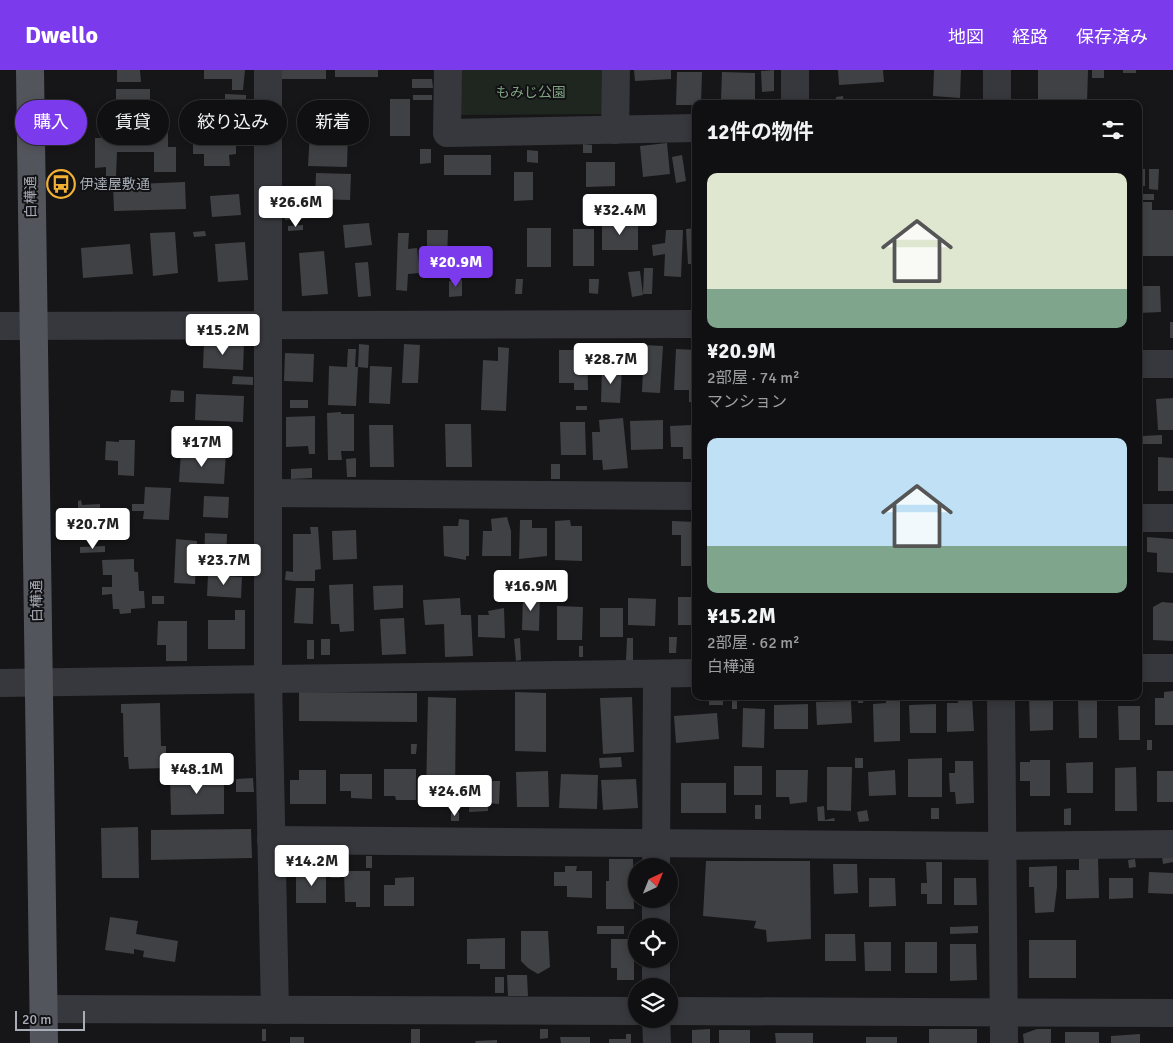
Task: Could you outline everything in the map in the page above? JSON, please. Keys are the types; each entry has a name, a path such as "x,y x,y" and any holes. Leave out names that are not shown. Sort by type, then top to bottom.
{"main road":[{"name":"白樺通","path":"30,70 44,1043"}],"street":[{"path":"268,70 268,680 275,1010"},
{"path":"448,70 447,133 692,128"},
{"path":"615,130 616,70"},
{"path":"795,70 795,100"},
{"path":"997,70 997,100"},
{"path":"0,326 692,324"},
{"path":"1142,364 1173,364"},
{"path":"268,493 692,496"},
{"path":"1142,518 1173,518"},
{"path":"1142,668 1173,668"},
{"path":"0,683 692,673"},
{"path":"656,674 656,854"},
{"path":"1001,700 1004,1043"},
{"path":"272,840 656,854 1173,844"},
{"path":"44,1009 628,1011"},
{"path":"678,1011 1173,1012"},
{"path":"656,1028 657,1043"}],"green space":[{"name":"もみじ公園","path":"459,70 603,70 604,114 458,115"}],"building":[{"path":"117,70 140,70 141,82 117,82"},
{"path":"204,70 245,70 243,90 232,90 232,79 204,79"},
{"path":"282,70 326,70 326,79 282,79"},
{"path":"335,70 378,70 378,77 335,77"},
{"path":"634,70 671,70 671,79 635,81"},
{"path":"774,70 774,91 762,92 761,71"},
{"path":"838,70 883,70 884,82 839,85"},
{"path":"934,70 961,70 960,98 933,96"},
{"path":"1038,70 1088,70 1087,100 1038,100"},
{"path":"1092,70 1104,70 1104,78 1092,78"},
{"path":"1123,70 1136,70 1136,73 1123,73"},
{"path":"677,72 702,72 701,100 692,100 692,105 676,105"},
{"path":"722,72 755,73 755,100 721,99"},
{"path":"412,79 432,79 433,88 412,88"},
{"path":"116,89 150,89 150,100 116,100"},
{"path":"225,94 246,95 246,100 225,100"},
{"path":"413,95 432,95 432,100 413,100"},
{"path":"843,96 844,100 836,100 836,97"},
{"path":"390,99 410,99 410,136 390,136"},
{"path":"95,138 97,138 97,145 168,145 168,147 176,147 176,172 154,172 154,152 117,152 116,176 106,176 106,167 95,168"},
{"path":"667,143 670,174 643,177 640,146"},
{"path":"583,144 592,145 592,153 583,153"},
{"path":"193,145 236,145 236,154 229,155 230,166 204,166 204,154 193,154"},
{"path":"309,145 348,145 347,167 308,166"},
{"path":"420,149 431,149 431,163 420,164"},
{"path":"527,150 538,151 538,163 527,162"},
{"path":"444,155 491,155 491,175 444,175"},
{"path":"682,155 686,181 676,183 672,157"},
{"path":"586,162 615,162 615,186 586,187"},
{"path":"1142,169 1145,169 1145,186 1142,186"},
{"path":"1149,169 1159,169 1158,190 1149,189"},
{"path":"514,172 533,172 533,200 514,201"},
{"path":"316,173 351,174 350,200 315,199"},
{"path":"185,182 186,209 114,211 113,185"},
{"path":"239,194 241,215 212,217 210,196"},
{"path":"1142,194 1154,194 1154,200 1142,200"},
{"path":"1142,202 1152,202 1152,210 1173,210 1173,256 1142,256"},
{"path":"310,213 310,218 285,220 284,215"},
{"path":"602,222 638,223 638,250 602,250"},
{"path":"369,223 372,245 345,248 343,225"},
{"path":"303,225 303,230 288,231 288,226"},
{"path":"527,228 551,228 551,267 527,267"},
{"path":"692,228 692,264 688,264 686,229"},
{"path":"573,229 594,229 594,266 573,266"},
{"path":"427,230 448,230 447,260 427,259"},
{"path":"666,230 683,230 681,277 664,276 665,254 653,256 652,245 665,243"},
{"path":"205,231 206,236 194,237 193,232"},
{"path":"175,232 178,273 153,276 150,233"},
{"path":"398,233 409,233 408,249 417,248 420,273 408,274 407,291 396,290"},
{"path":"245,242 248,280 218,282 215,244"},
{"path":"130,244 133,274 83,278 81,248"},
{"path":"324,251 328,294 302,296 299,253"},
{"path":"368,262 371,296 358,297 355,263"},
{"path":"644,268 653,268 652,294 643,294"},
{"path":"640,271 643,295 632,297 628,272"},
{"path":"516,279 523,279 522,294 515,294"},
{"path":"589,279 599,279 598,294 589,293"},
{"path":"462,280 462,296 449,297 449,281"},
{"path":"1142,286 1160,286 1161,312 1142,313"},
{"path":"1170,322 1173,322 1173,338 1170,338"},
{"path":"204,342 244,344 243,370 203,368"},
{"path":"359,344 369,345 368,368 358,367"},
{"path":"404,344 420,345 418,383 402,383"},
{"path":"644,345 663,346 660,393 642,392"},
{"path":"613,346 619,347 619,362 612,362"},
{"path":"498,347 509,348 506,411 481,410 483,360 498,361"},
{"path":"348,349 356,349 355,367 358,367 356,406 328,405 329,366 347,367"},
{"path":"676,349 692,350 692,402 689,402 689,390 674,390"},
{"path":"559,350 587,350 588,390 574,390 574,383 559,383"},
{"path":"285,353 314,354 313,382 284,381"},
{"path":"370,366 392,367 390,404 369,403"},
{"path":"602,368 622,369 620,403 601,402"},
{"path":"233,376 253,377 253,385 232,384"},
{"path":"171,390 184,391 184,402 170,402"},
{"path":"196,394 244,396 243,422 195,420"},
{"path":"1173,398 1173,430 1158,430 1156,399"},
{"path":"290,400 308,400 308,408 290,408"},
{"path":"576,406 587,406 587,410 576,410"},
{"path":"341,412 341,414 354,414 354,451 341,451 342,460 328,460 327,413"},
{"path":"315,416 315,454 309,454 308,446 286,447 286,417"},
{"path":"623,418 628,468 603,470 602,460 593,460 592,432 600,432 599,420"},
{"path":"663,420 663,449 631,450 630,421"},
{"path":"560,422 585,422 586,455 561,455"},
{"path":"445,424 471,424 472,467 446,467"},
{"path":"369,425 393,425 394,467 370,467"},
{"path":"692,425 692,459 683,459 683,447 671,447 670,426"},
{"path":"1162,435 1162,444 1142,444 1142,436"},
{"path":"119,440 135,440 134,476 118,475 118,461 105,460 106,441 119,442"},
{"path":"181,451 226,453 224,484 179,482"},
{"path":"1158,457 1173,458 1173,491 1158,491"},
{"path":"356,458 356,477 347,477 346,459"},
{"path":"551,464 560,464 560,479 551,479"},
{"path":"312,468 312,478 291,479 291,469"},
{"path":"145,487 171,488 169,520 143,519 144,511 132,511 132,504 144,504"},
{"path":"204,496 229,497 228,518 203,517"},
{"path":"81,500 82,505 100,504 101,524 78,525 78,501"},
{"path":"507,517 511,531 511,556 482,556 483,531 492,531 491,519"},
{"path":"459,519 469,520 469,556 466,556 466,560 444,556 443,526 458,526"},
{"path":"520,520 532,520 532,528 547,528 547,556 519,559"},
{"path":"570,520 571,526 582,526 582,561 555,560 555,521"},
{"path":"115,521 120,521 121,532 115,532"},
{"path":"672,521 692,522 692,566 681,566 681,535 672,535"},
{"path":"310,527 318,527 321,569 315,570 315,581 285,580 286,571 293,572 293,534 311,534"},
{"path":"356,530 357,559 333,560 332,531"},
{"path":"205,533 227,534 226,564 204,563"},
{"path":"1147,537 1173,539 1173,573 1157,572 1157,553 1147,552"},
{"path":"176,539 197,541 195,584 174,583"},
{"path":"105,546 105,552 80,553 80,547"},
{"path":"134,559 134,570 138,572 139,591 144,591 145,608 131,609 131,613 120,614 119,609 113,609 112,594 102,595 102,587 112,587 112,575 103,575 102,560"},
{"path":"234,560 254,561 254,570 234,569"},
{"path":"208,575 242,577 241,598 207,596"},
{"path":"353,584 354,631 340,632 339,624 331,624 329,585"},
{"path":"403,585 403,608 374,610 373,586"},
{"path":"296,588 314,588 313,624 294,623"},
{"path":"523,593 540,594 539,631 522,630"},
{"path":"152,596 164,596 164,604 152,604"},
{"path":"678,597 692,597 692,625 678,625"},
{"path":"460,598 461,615 471,615 473,656 445,657 444,624 425,625 423,600"},
{"path":"628,598 656,599 655,626 628,625"},
{"path":"1162,602 1173,603 1173,641 1153,640 1153,607"},
{"path":"557,606 583,607 582,640 557,640"},
{"path":"504,608 505,638 478,637 478,615 489,615 488,611"},
{"path":"600,608 623,608 623,637 600,637"},
{"path":"235,610 245,610 245,649 208,649 208,620 235,620"},
{"path":"404,618 406,654 382,655 380,619"},
{"path":"158,621 187,621 187,661 166,661 166,645 157,645"},
{"path":"669,637 677,637 676,653 669,653"},
{"path":"520,638 521,660 516,661 514,639"},
{"path":"627,638 633,638 633,661 626,661"},
{"path":"321,639 330,639 330,655 321,655"},
{"path":"307,640 314,640 314,659 307,659"},
{"path":"579,646 583,646 583,657 579,657"},
{"path":"1173,691 1173,725 1155,725 1155,698 1164,698 1164,692"},
{"path":"299,692 417,693 417,722 299,721"},
{"path":"515,692 546,693 546,752 515,751"},
{"path":"428,697 456,698 455,799 426,798"},
{"path":"632,697 634,752 603,754 600,698"},
{"path":"709,700 723,700 723,705 709,705"},
{"path":"732,700 737,700 737,709 732,709"},
{"path":"858,700 863,700 863,703 858,703"},
{"path":"886,700 900,700 900,741 874,742 873,704 886,703"},
{"path":"958,700 972,700 974,731 947,732 947,703 958,703"},
{"path":"1029,700 1053,700 1053,730 1030,731"},
{"path":"1078,700 1097,700 1097,738 1079,738"},
{"path":"851,701 852,723 817,725 816,702"},
{"path":"160,703 161,746 166,746 166,768 129,769 128,757 124,757 121,704"},
{"path":"808,704 808,729 774,729 774,705"},
{"path":"936,704 936,733 910,733 909,705"},
{"path":"1118,706 1140,706 1140,740 1119,740"},
{"path":"743,708 765,709 764,748 742,747"},
{"path":"717,713 719,739 676,743 674,716"},
{"path":"1147,740 1152,740 1152,750 1147,750"},
{"path":"411,744 417,744 416,754 411,754"},
{"path":"621,757 622,767 600,768 599,758"},
{"path":"855,758 863,758 863,768 855,768"},
{"path":"942,758 942,797 908,797 908,759"},
{"path":"1030,760 1050,760 1050,796 1030,796 1030,781 1020,781 1020,762 1030,762"},
{"path":"955,761 973,761 974,803 956,804 955,792 950,792 949,773 955,773"},
{"path":"1093,762 1093,793 1067,793 1066,763"},
{"path":"734,766 762,766 762,795 734,795"},
{"path":"827,767 852,767 851,811 827,810"},
{"path":"1136,767 1137,811 1115,811 1115,768"},
{"path":"384,769 416,769 416,800 396,800 395,796 384,796"},
{"path":"299,770 326,770 326,804 290,804 290,780 299,780"},
{"path":"776,770 808,770 807,802 790,804 789,797 776,797"},
{"path":"895,770 896,795 869,796 868,772"},
{"path":"548,771 549,807 517,807 516,772"},
{"path":"1157,771 1173,771 1173,802 1157,802"},
{"path":"340,774 372,774 372,799 351,798 351,791 340,791"},
{"path":"561,774 598,775 597,809 559,808"},
{"path":"224,776 224,814 171,815 170,777"},
{"path":"253,778 254,792 236,792 236,779"},
{"path":"636,779 638,808 603,810 601,780"},
{"path":"470,781 500,781 499,804 488,803 488,811 469,812"},
{"path":"681,783 726,783 726,813 681,813"},
{"path":"755,805 761,805 761,819 755,819"},
{"path":"824,806 825,820 834,818 835,821 818,821 817,807"},
{"path":"931,808 939,808 939,819 931,819"},
{"path":"1071,808 1071,825 1064,825 1064,809"},
{"path":"867,810 869,821 859,822 857,812"},
{"path":"459,812 459,821 451,821 451,813"},
{"path":"138,827 139,878 102,878 101,828"},
{"path":"251,829 252,858 151,860 151,830"},
{"path":"1173,855 1173,862 1163,864 1162,857"},
{"path":"331,856 340,856 340,878 331,878"},
{"path":"366,856 372,856 372,868 366,868"},
{"path":"307,857 326,857 326,864 307,864"},
{"path":"1079,857 1098,857 1099,898 1066,899 1066,870 1079,870"},
{"path":"609,859 628,859 628,908 634,909 606,909 606,881 609,881"},
{"path":"1135,859 1136,867 1129,868 1128,860"},
{"path":"706,861 810,861 811,939 767,942 766,930 754,928 756,921 703,916"},
{"path":"926,862 942,862 942,904 927,904 927,894 921,894 921,883 927,883"},
{"path":"833,864 857,864 858,893 834,894"},
{"path":"565,866 577,866 576,871 592,871 592,898 567,897 567,886 554,886 554,872 565,872"},
{"path":"1057,866 1054,912 1035,913 1034,887 1029,887 1029,867"},
{"path":"326,869 326,903 296,903 296,876 308,876 308,870"},
{"path":"344,871 370,871 370,907 356,907 356,902 345,902"},
{"path":"1149,872 1173,873 1173,894 1148,893"},
{"path":"414,877 414,906 384,906 384,885 395,885 395,878"},
{"path":"869,878 895,878 896,906 869,907"},
{"path":"954,878 976,878 977,905 954,905"},
{"path":"1109,878 1133,878 1133,898 1109,899"},
{"path":"110,917 138,921 136,934 178,941 175,962 143,957 144,951 134,949 134,954 105,950"},
{"path":"597,926 624,926 624,934 597,934"},
{"path":"978,926 978,933 950,934 950,927"},
{"path":"521,931 548,931 550,967 538,974 521,961"},
{"path":"825,934 855,934 856,961 825,961"},
{"path":"505,938 505,969 480,969 480,964 467,964 467,939"},
{"path":"611,939 628,939 628,968 634,968 634,978 617,980 617,968 611,968"},
{"path":"1029,940 1076,940 1076,978 1029,978"},
{"path":"864,942 891,942 891,971 865,971"},
{"path":"905,942 937,942 937,973 905,973"},
{"path":"950,944 976,944 977,980 950,981"},
{"path":"507,975 527,975 528,996 508,996"},
{"path":"495,977 504,977 504,993 495,993"},
{"path":"262,1029 266,1029 266,1041 262,1041"},
{"path":"411,1029 420,1029 420,1043 411,1043"},
{"path":"540,1029 548,1029 548,1038 540,1039"},
{"path":"710,1029 710,1043 692,1043 692,1030"},
{"path":"929,1029 977,1029 977,1043 929,1043"},
{"path":"1037,1029 1051,1029 1051,1043 1024,1043 1023,1034"},
{"path":"719,1030 750,1030 750,1043 719,1043"},
{"path":"1065,1032 1099,1032 1099,1043 1065,1043"},
{"path":"775,1033 813,1033 813,1043 776,1043"},
{"path":"626,1034 631,1034 631,1043 609,1043 609,1039 626,1039"},
{"path":"1140,1034 1140,1043 1111,1043 1111,1036"},
{"path":"290,1037 304,1037 304,1043 290,1043"},
{"path":"560,1037 590,1037 590,1043 561,1043"},
{"path":"866,1037 897,1037 897,1043 866,1043"},
{"path":"497,1040 497,1043 476,1043 475,1041"}],"place":[{"name":"伊達屋敷通","path":"61,184"}]}
